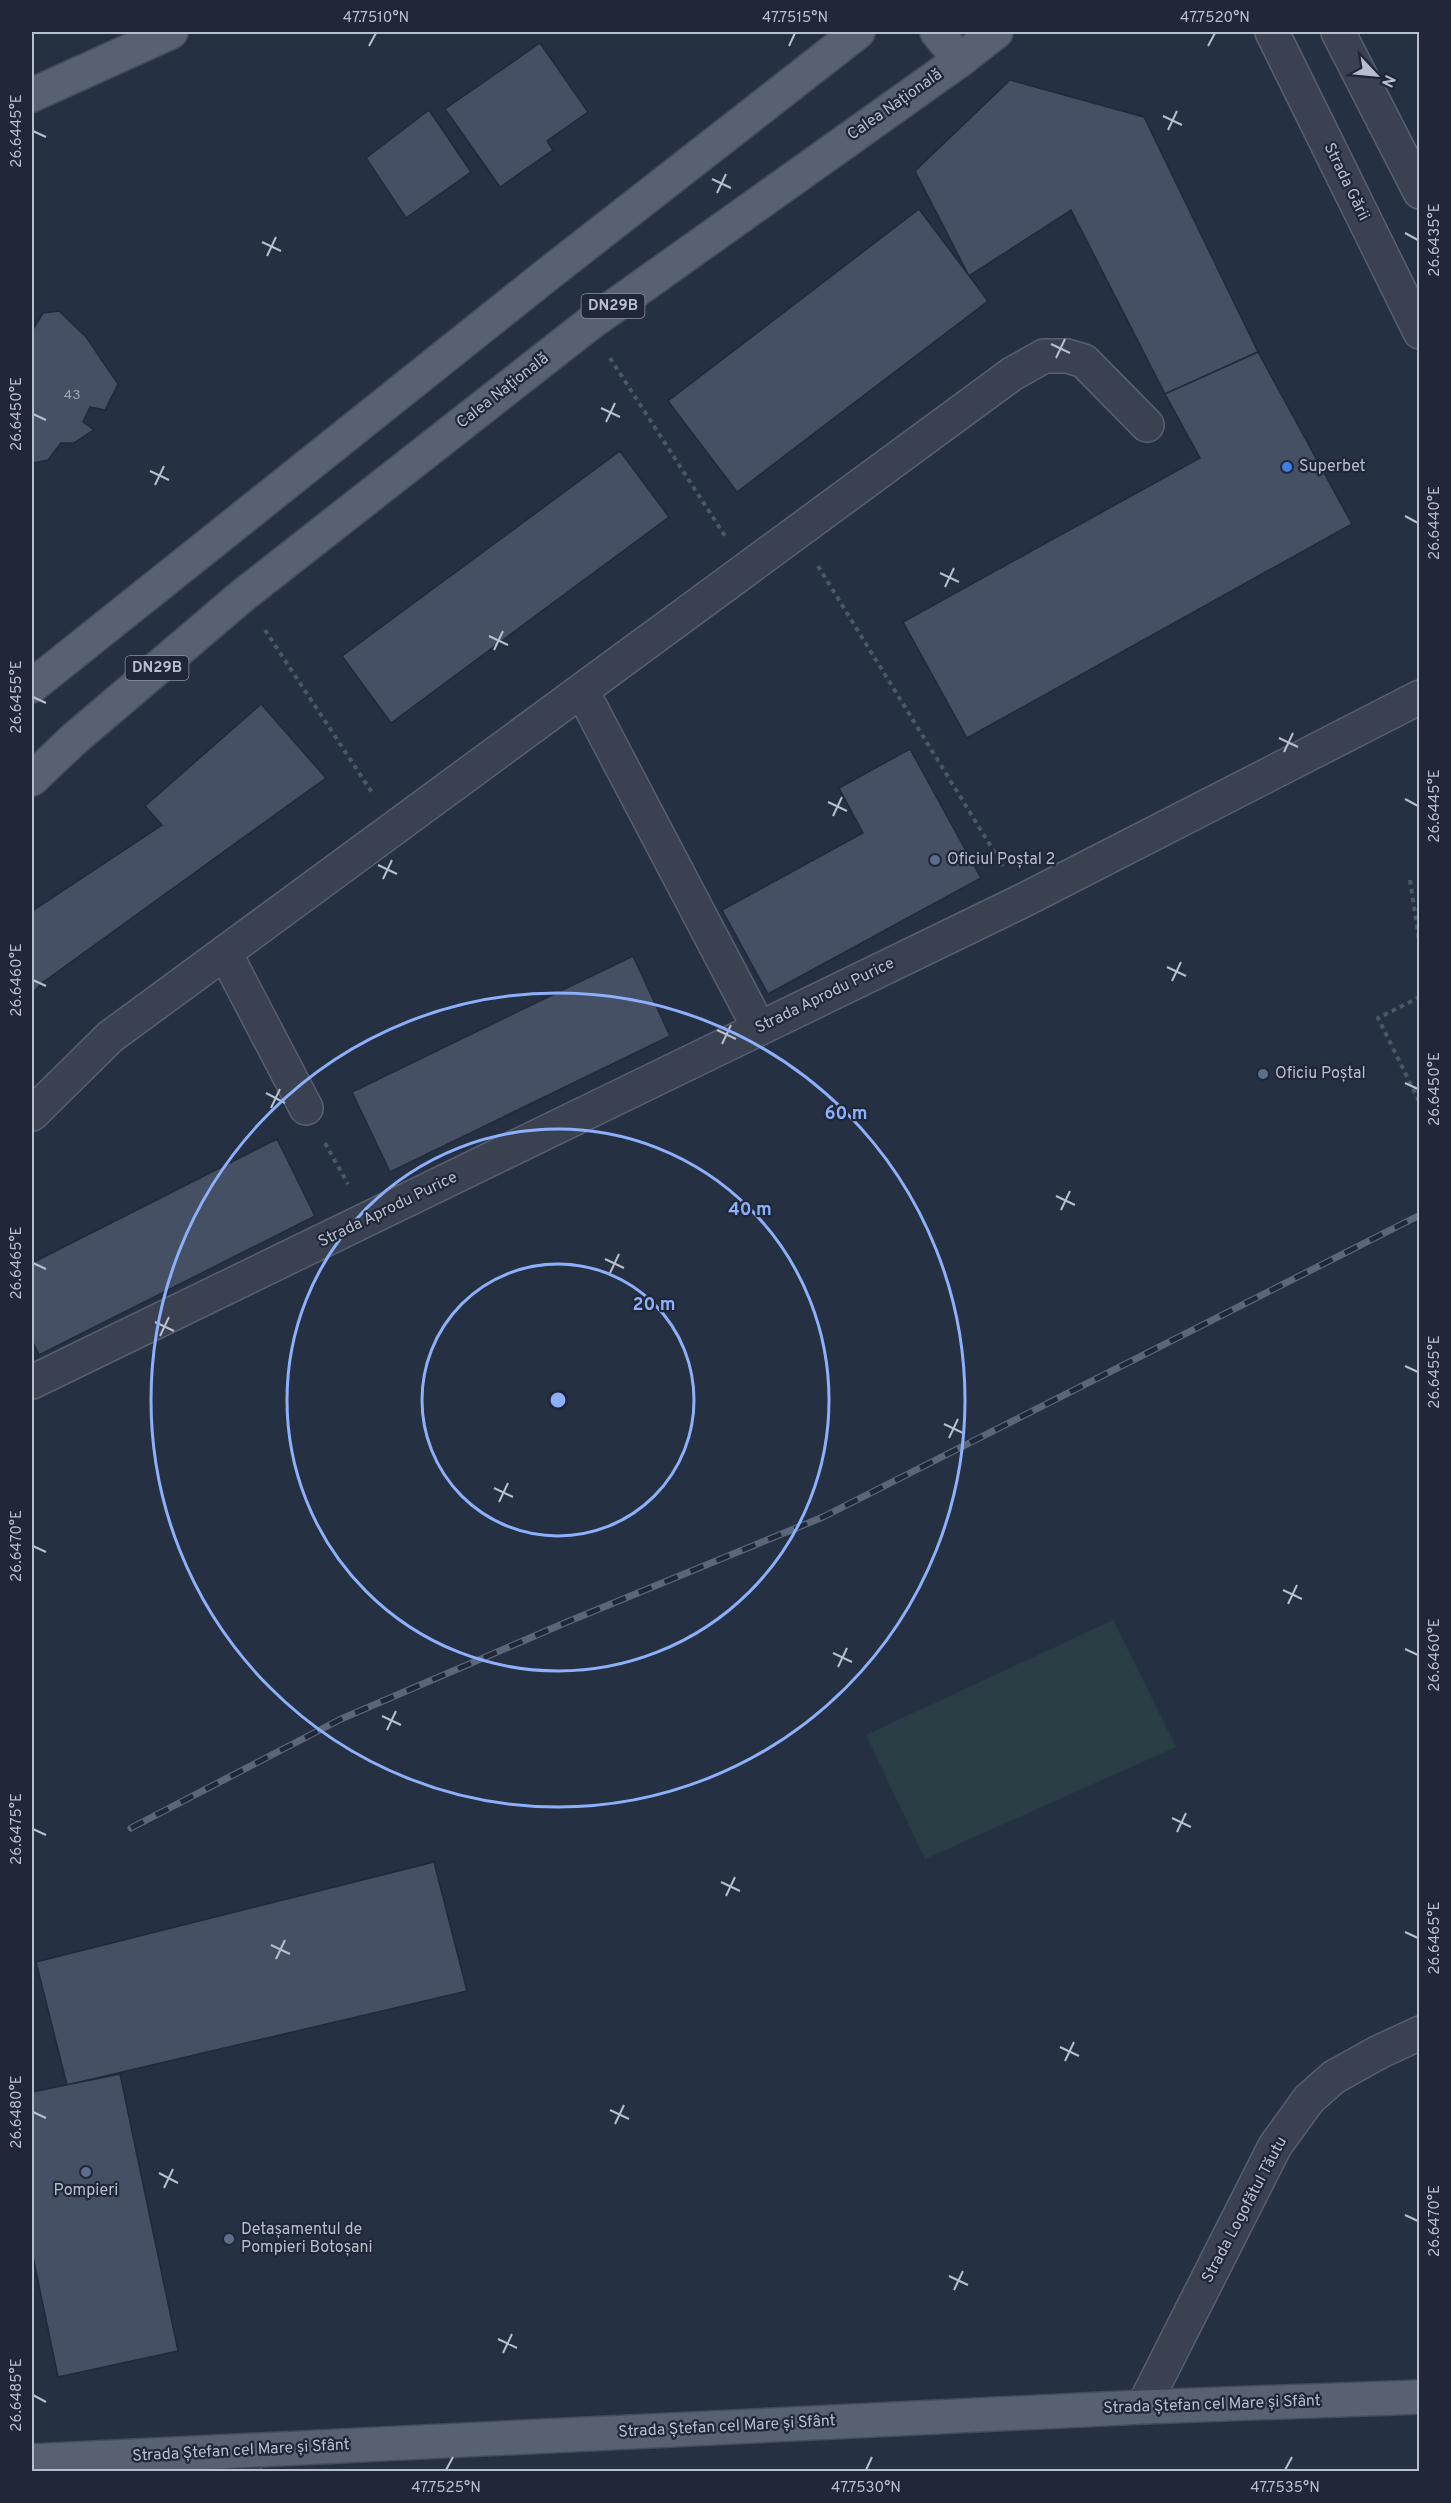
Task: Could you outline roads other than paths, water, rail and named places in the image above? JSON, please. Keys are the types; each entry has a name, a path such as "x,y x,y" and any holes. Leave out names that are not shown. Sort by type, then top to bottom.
{"main road":[{"path":"32,95 171,32"},
{"path":"32,686 548,274 858,32"},
{"path":"937,32 960,60"},
{"name":"Calea Națională","path":"32,779 72,740 242,596 589,324 996,32"},
{"name":"Strada Ștefan cel Mare și Sfânt","path":"32,2461 82,2465 241,2461 1143,2407 1419,2397"}],"street":[{"name":"Strada Gării","path":"1272,32 1419,332"},
{"path":"1338,32 1419,192"},
{"path":"32,1114 110,1037 1012,374 1044,356 1067,356 1084,361 1147,425"},
{"path":"582,691 759,1028"},
{"name":"Strada Aprodu Purice","path":"32,1382 1024,900 1419,698"},
{"path":"225,953 306,1108"},
{"name":"Strada Logofătul Tăutu","path":"1143,2407 1275,2146 1309,2099 1334,2077 1378,2052 1419,2033"}],"railway":[{"path":"131,1828 341,1719 567,1622 823,1517 1420,1215"}],"place":[{"name":"Superbet","path":"1287,467"},
{"name":"Oficiul Poștal 2","path":"935,860"},
{"name":"Oficiu Poștal","path":"1263,1074"},
{"name":"Pompieri","path":"86,2172"},
{"name":"Detașamentul de Pompieri Botoșani","path":"229,2239"}]}
